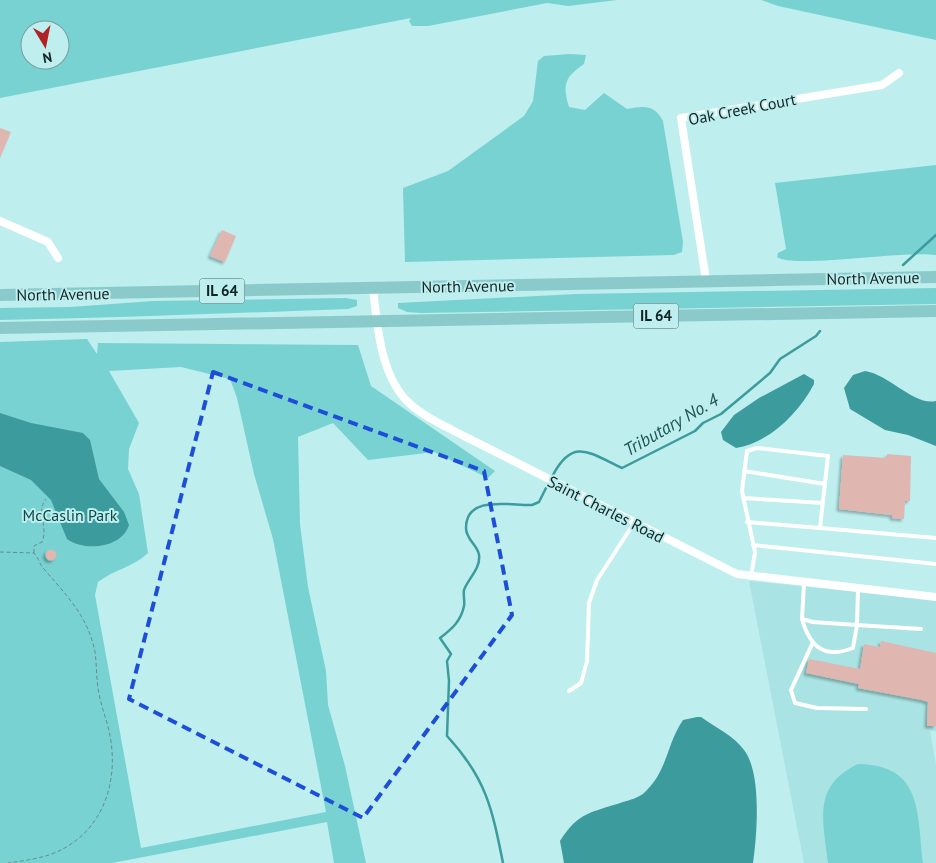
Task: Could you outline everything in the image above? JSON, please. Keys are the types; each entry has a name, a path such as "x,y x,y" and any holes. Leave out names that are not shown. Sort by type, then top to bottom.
{"main road":[{"name":"North Avenue","path":"0,295 936,277"},
{"name":"North Avenue","path":"0,328 936,311"}],"street":[{"name":"Oak Creek Court","path":"706,280 681,118 882,85 899,73"},
{"path":"0,221 48,242 58,258"},
{"name":"Saint Charles Road","path":"374,288 376,321 389,371 396,387 406,400 422,413 737,574 936,598"}],"lane":[{"path":"751,576 755,552 743,498 747,451 757,448 828,456 820,528"},
{"path":"744,471 825,484"},
{"path":"743,498 823,503"},
{"path":"747,522 936,538"},
{"path":"569,691 581,682 587,661 589,603 597,580 634,523"},
{"path":"752,545 936,564"},
{"path":"804,583 802,619 816,646 835,653 853,648 858,590"},
{"path":"802,619 813,622 921,630"},
{"path":"813,642 791,690 795,703 816,708 866,709"}],"path":[{"path":"8,863 50,854 76,840 100,816 106,804 111,781 111,742 99,694 95,653 88,629 77,607 43,568 34,553 34,546 42,542 45,534 41,512 46,499"},
{"path":"0,552 34,553"}],"highlighted area":[{"path":"213,372 484,471 512,615 363,818 129,699"}],"shaded area":[{"path":"865,371 884,378 919,399 936,401 936,446 908,435 885,430 850,409 844,388 853,375"},
{"path":"804,374 814,380 814,384 800,406 782,425 760,440 748,445 736,448 723,440 721,432 734,415 759,398"},
{"path":"0,413 31,423 83,433 90,440 99,479 124,512 129,525 119,539 102,546 83,546 67,539 51,500 31,480 0,466"},
{"path":"749,581 936,600 936,731 930,731 936,765 936,863 804,863"},
{"path":"701,717 735,740 750,760 754,773 757,805 753,863 564,863 560,841 573,824 587,814 634,799 644,793 658,776 677,729 683,720"}],"green space":[{"path":"0,0 617,0 568,6 547,3 428,26 412,26 409,21 411,18 0,98"},
{"path":"761,0 936,0 936,40 778,6"},
{"path":"586,55 584,64 569,77 567,82 566,92 569,107 585,110 604,93 627,109 643,107 652,109 660,115 663,121 683,242 682,252 674,255 405,262 403,188 448,171 524,116 533,101 538,61 544,56"},
{"path":"936,165 936,255 920,254 804,261 787,260 777,257 778,253 786,249 775,183"},
{"path":"936,288 936,304 421,313 407,312 398,308 398,303 577,294"},
{"path":"345,298 357,300 357,306 348,309 0,320 0,308 70,307 153,301"},
{"name":"McCaslin Park","path":"87,339 97,354 98,343 358,345 371,386 495,471 488,478 434,452 368,460 333,423 298,437 300,524 308,587 326,671 328,705 345,766 366,863 334,863 327,822 112,863 0,863 0,342","holes":["181,367 230,379 237,398 254,474 273,539 326,812 141,848 95,595 98,582 136,562 148,553 139,494 128,469 129,449 139,423 109,371"]},
{"path":"858,764 879,766 895,773 906,783 913,795 917,810 923,863 828,863 823,819 827,794 833,783 843,773"}],"building":[{"path":"0,128 11,132 0,158"},
{"path":"222,230 236,236 225,262 210,256"},
{"path":"887,454 911,456 910,501 905,501 904,519 892,518 892,515 839,509 843,455 887,458"},
{"path":"51,549 57,555 51,561 45,555"},
{"path":"881,641 936,653 936,726 927,726 928,702 858,688 859,684 806,673 809,659 860,669 864,644 880,647"}],"waterway":[{"name":"Tributary No. 4","path":"903,265 936,235"},
{"name":"Tributary No. 4","path":"553,475 560,463 575,452 583,452 601,457 622,468 695,431 703,423 721,414 770,373 780,359 816,336 820,331"},
{"name":"Tributary No. 4","path":"503,863 486,795 471,766 447,736 449,681 447,661 451,654 440,638 452,628 461,616 464,604 464,590 479,560 477,548 467,532 468,517 473,510 491,504 532,505 539,502 546,488"}]}
